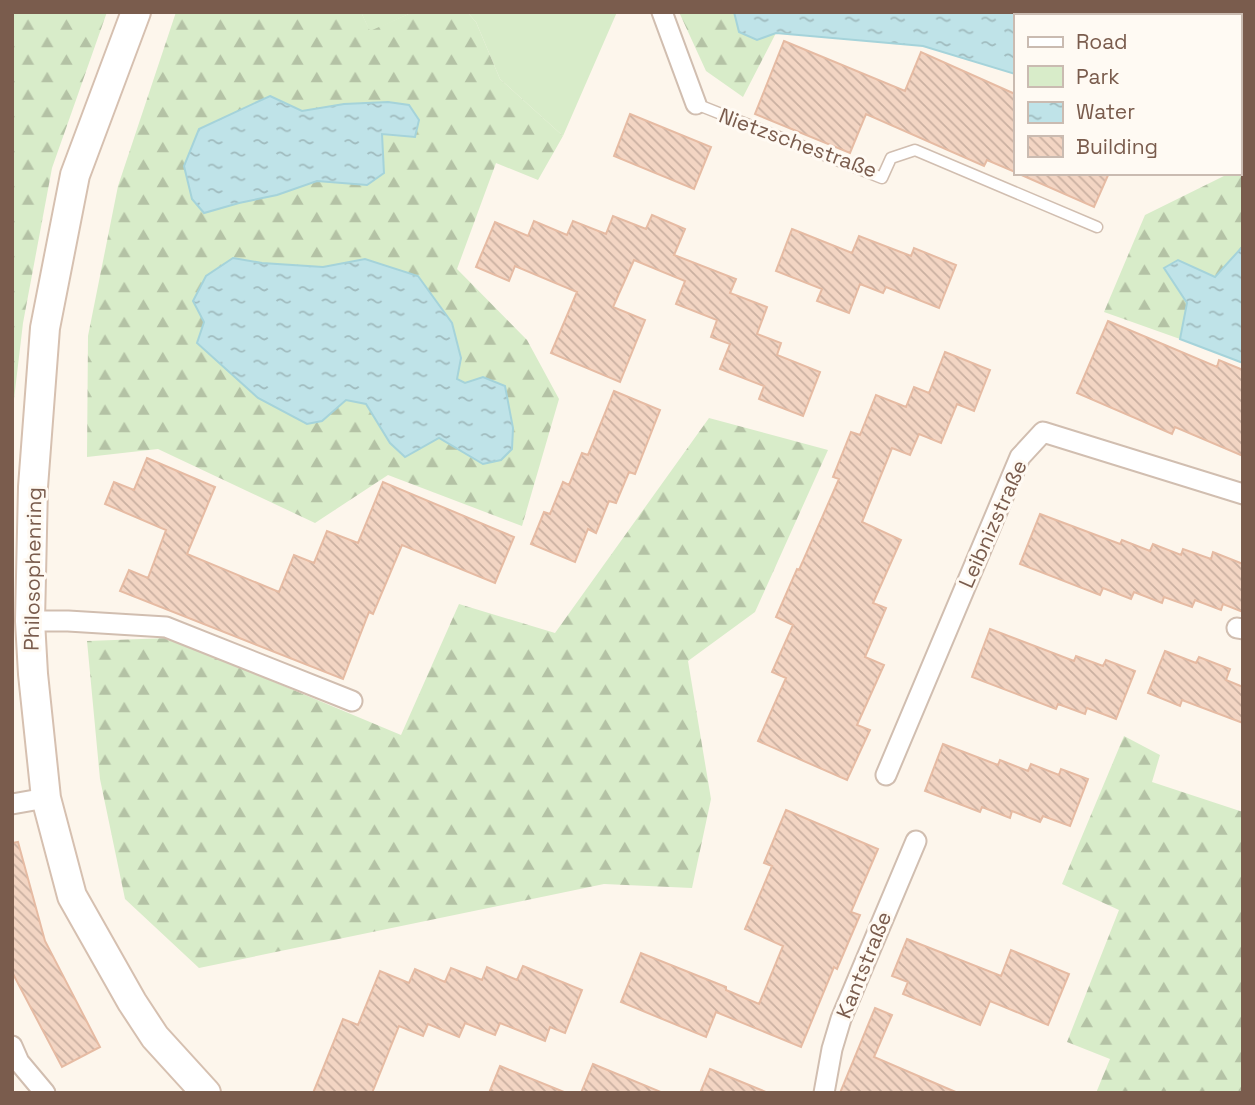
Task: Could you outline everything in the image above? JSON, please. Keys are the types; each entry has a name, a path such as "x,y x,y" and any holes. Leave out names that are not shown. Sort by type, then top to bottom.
{"street":[{"name":"Philosophenring","path":"136,12 75,176 46,328 33,487 30,621 33,674 46,798 72,896 155,1037 206,1093"},
{"name":"Nietzschestraße","path":"662,12 696,104"},
{"name":"Leibnizstraße","path":"886,775 1020,457 1043,432 1243,494"},
{"path":"30,621 166,627 352,701"},
{"path":"12,804 46,798"},
{"name":"Kantstraße","path":"824,1093 832,1049 841,1020 916,841"},
{"path":"12,1046 19,1062 45,1093"}],"lane":[{"name":"Nietzschestraße","path":"696,104 882,178 891,158 915,150 1097,227"}],"green space":[{"path":"12,12 107,12 52,168 23,323 12,416"},
{"path":"176,12 361,12 370,31 413,12 467,12 476,22 500,79 563,136 538,180 496,163 457,269 527,340 559,399 522,526 388,475 315,523 158,449 87,457 88,336 118,186","holes":["270,96 302,111 344,104 388,102 382,134 384,173 367,185 317,181 277,195 204,213","233,258 323,267 365,259 461,358 457,379 465,383 483,464 439,438 390,443 366,404 346,400 322,421 258,398 198,343 204,322"]},
{"path":"361,12 413,12 370,32"},
{"path":"467,12 617,12 563,136 500,79 476,22"},
{"path":"679,12 734,12 739,32 757,40 776,33 743,97 706,71"},
{"path":"1243,167 1243,246 1215,278 1179,261 1187,303 1180,339 1104,312 1145,215 1226,175 1241,175"},
{"path":"709,418 828,450 755,612 688,661 711,799 692,888 604,884 199,968 125,899 100,779 87,641 169,638 401,735 459,604 555,633"},
{"path":"1124,736 1160,755 1152,782 1243,812 1243,1093 1096,1093 1110,1059 1067,1042 1119,910 1062,884"}],"water":[{"path":"734,12 1243,12 1241,24 1241,14 1014,14 1014,74 923,46 776,33 757,40 739,32"},
{"path":"270,96 302,111 344,104 388,102 409,105 419,120 415,137 382,134 384,173 367,185 317,181 277,195 204,213 192,199 184,166 199,129"},
{"path":"1243,246 1243,363 1180,339 1187,303 1164,268 1178,260 1215,277"},
{"path":"233,258 323,267 365,259 418,276 452,323 461,358 457,379 465,383 483,377 505,386 513,428 512,449 501,460 483,464 439,438 405,457 390,443 366,404 346,400 322,421 307,424 258,398 197,343 204,322 193,301 206,276"}],"building":[{"path":"784,41 905,91 921,52 1014,94 1014,172 987,160 984,166 866,114 850,153 755,114"},
{"path":"630,114 711,147 694,189 614,156"},
{"path":"1022,175 1108,175 1094,207"},
{"path":"652,215 685,229 674,255 736,279 730,293 767,307 757,334 781,343 777,355 820,372 803,416 759,399 764,386 720,369 730,344 711,337 717,320 676,304 685,281 634,260 613,307 645,320 620,382 551,353 577,292 515,266 509,281 476,267 495,222 528,236 534,221 567,235 573,221 606,234 613,216 646,229"},
{"path":"792,229 852,253 859,236 911,256 914,248 956,265 939,308 886,287 883,293 860,284 849,313 817,301 822,289 776,271"},
{"path":"1108,321 1217,367 1219,360 1243,370 1243,456 1175,427 1172,434 1077,393"},
{"path":"945,352 990,370 974,411 957,404 941,443 919,434 910,455 892,448 862,522 901,540 873,603 886,608 865,657 884,665 857,725 870,730 847,780 758,741 786,678 772,672 793,625 776,617 839,479 833,477 851,432 860,435 876,395 906,407 914,387 929,393"},
{"path":"614,391 660,410 635,474 629,472 616,503 609,501 596,533 588,529 575,562 531,544 544,512 550,514 563,482 569,485 582,453 588,455"},
{"path":"147,458 215,487 187,554 279,592 294,555 314,563 327,531 358,543 383,482 514,537 495,583 402,545 373,614 369,612 343,679 120,591 129,570 148,578 166,530 105,504 114,482 134,490"},
{"path":"1040,514 1120,544 1122,540 1150,551 1153,544 1181,555 1183,549 1211,559 1213,552 1243,564 1243,612 1223,604 1221,610 1195,600 1192,607 1164,597 1162,603 1134,592 1131,599 1103,588 1100,595 1020,564"},
{"path":"990,629 1074,661 1076,656 1103,666 1106,660 1135,671 1116,719 1087,708 1085,714 1058,704 1056,709 972,677"},
{"path":"1165,651 1196,663 1199,657 1230,669 1226,680 1243,687 1243,723 1182,700 1180,706 1148,693"},
{"path":"943,744 998,765 1000,760 1028,771 1031,764 1059,775 1061,769 1088,779 1070,826 1043,816 1040,822 1012,811 1010,818 982,807 980,812 925,791"},
{"path":"786,810 878,849 851,912 860,915 837,969 834,967 801,1047 716,1012 706,1037 621,1002 641,953 726,987 726,990 759,1004 783,946 745,929 772,866 764,863"},
{"path":"18,842 45,941 100,1047 62,1067 12,972 12,843"},
{"path":"907,939 1001,976 1011,950 1069,974 1048,1025 990,1001 980,1025 903,994 908,982 892,976"},
{"path":"523,966 582,990 565,1033 550,1027 545,1041 500,1023 495,1035 465,1023 459,1037 428,1024 423,1036 399,1026 372,1093 313,1093 343,1019 358,1025 380,971 409,983 415,969 445,982 451,968 482,980 487,967 517,980"},
{"path":"875,1008 892,1015 874,1057 958,1093 840,1093"},
{"path":"593,1064 661,1092 581,1093"},
{"path":"500,1066 564,1092 564,1093 489,1093"},
{"path":"710,1069 766,1092 700,1093"}]}
